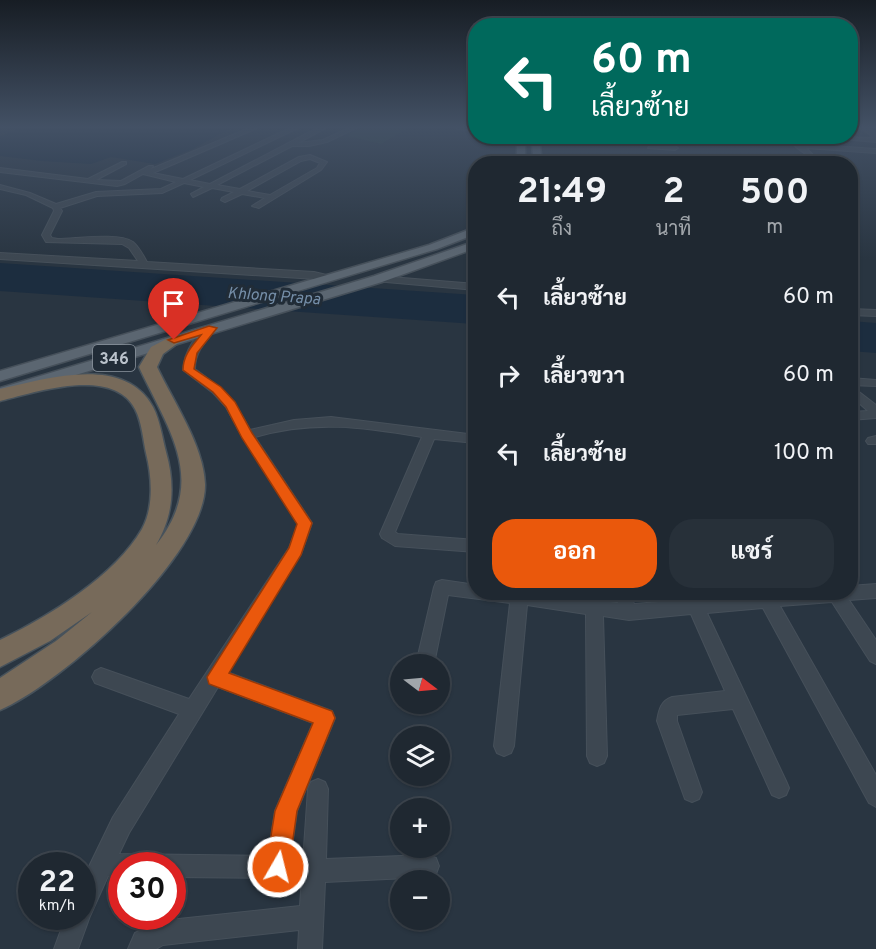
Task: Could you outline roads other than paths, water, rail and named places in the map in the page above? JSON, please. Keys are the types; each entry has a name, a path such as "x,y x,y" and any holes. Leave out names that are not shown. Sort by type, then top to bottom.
{"highway":[{"path":"0,695 85,635 99,622 166,553 186,516 194,487 190,460 148,366 151,356 158,348 174,340"},
{"path":"0,394 84,379 121,384 133,393 144,407 161,470 162,490 159,512 151,533 134,558 104,586 59,620 0,654"},
{"path":"0,680 51,654 99,622"}],"main road":[{"name":"346","path":"0,376 433,247 468,233"},
{"name":"346","path":"0,394 378,279 468,247"}],"street":[{"path":"15,170 88,181 123,183 145,170"},
{"path":"54,176 67,170"},
{"path":"88,181 109,170"},
{"path":"155,170 146,174 271,197"},
{"path":"0,185 47,198 64,198 94,192 150,190 199,170"},
{"path":"56,207 96,194 156,192 206,170"},
{"path":"193,195 241,170"},
{"path":"225,200 280,170"},
{"path":"256,206 315,170"},
{"path":"0,185 47,198 56,207 58,211 46,235 49,240 62,243 118,239 131,244 144,264"},
{"path":"0,194 10,189"},
{"path":"157,203 166,189"},
{"path":"64,198 74,200"},
{"path":"0,256 314,275 324,280"},
{"path":"378,279 468,286"},
{"path":"858,313 876,314"},
{"path":"96,879 121,825 296,550 305,523 247,435 231,405 217,390 189,370 188,362 192,352 220,326"},
{"path":"858,382 876,383"},
{"path":"858,395 876,412"},
{"path":"858,415 876,412"},
{"path":"247,435 312,421 350,423 468,438"},
{"path":"430,433 387,534 395,540 468,545"},
{"path":"427,654 442,587 468,591"},
{"path":"858,592 876,591"},
{"path":"504,746 519,600"},
{"path":"570,600 595,601 629,612 687,600"},
{"path":"625,600 629,612"},
{"path":"692,600 779,788"},
{"path":"768,600 876,796"},
{"path":"840,600 876,655"},
{"path":"595,601 597,756"},
{"path":"101,677 194,710"},
{"path":"103,865 278,867 286,811 325,718 216,677"},
{"path":"692,792 667,721 668,711 672,705 738,699"},
{"path":"310,949 318,789"},
{"path":"315,872 428,866"},
{"path":"140,949 144,942 160,933 313,917"},
{"path":"66,949 73,930"}],"water":[{"name":"Khlong Prapa","path":"0,263 468,295 468,324 0,291"},
{"path":"858,322 876,323 876,353 858,352"}]}
